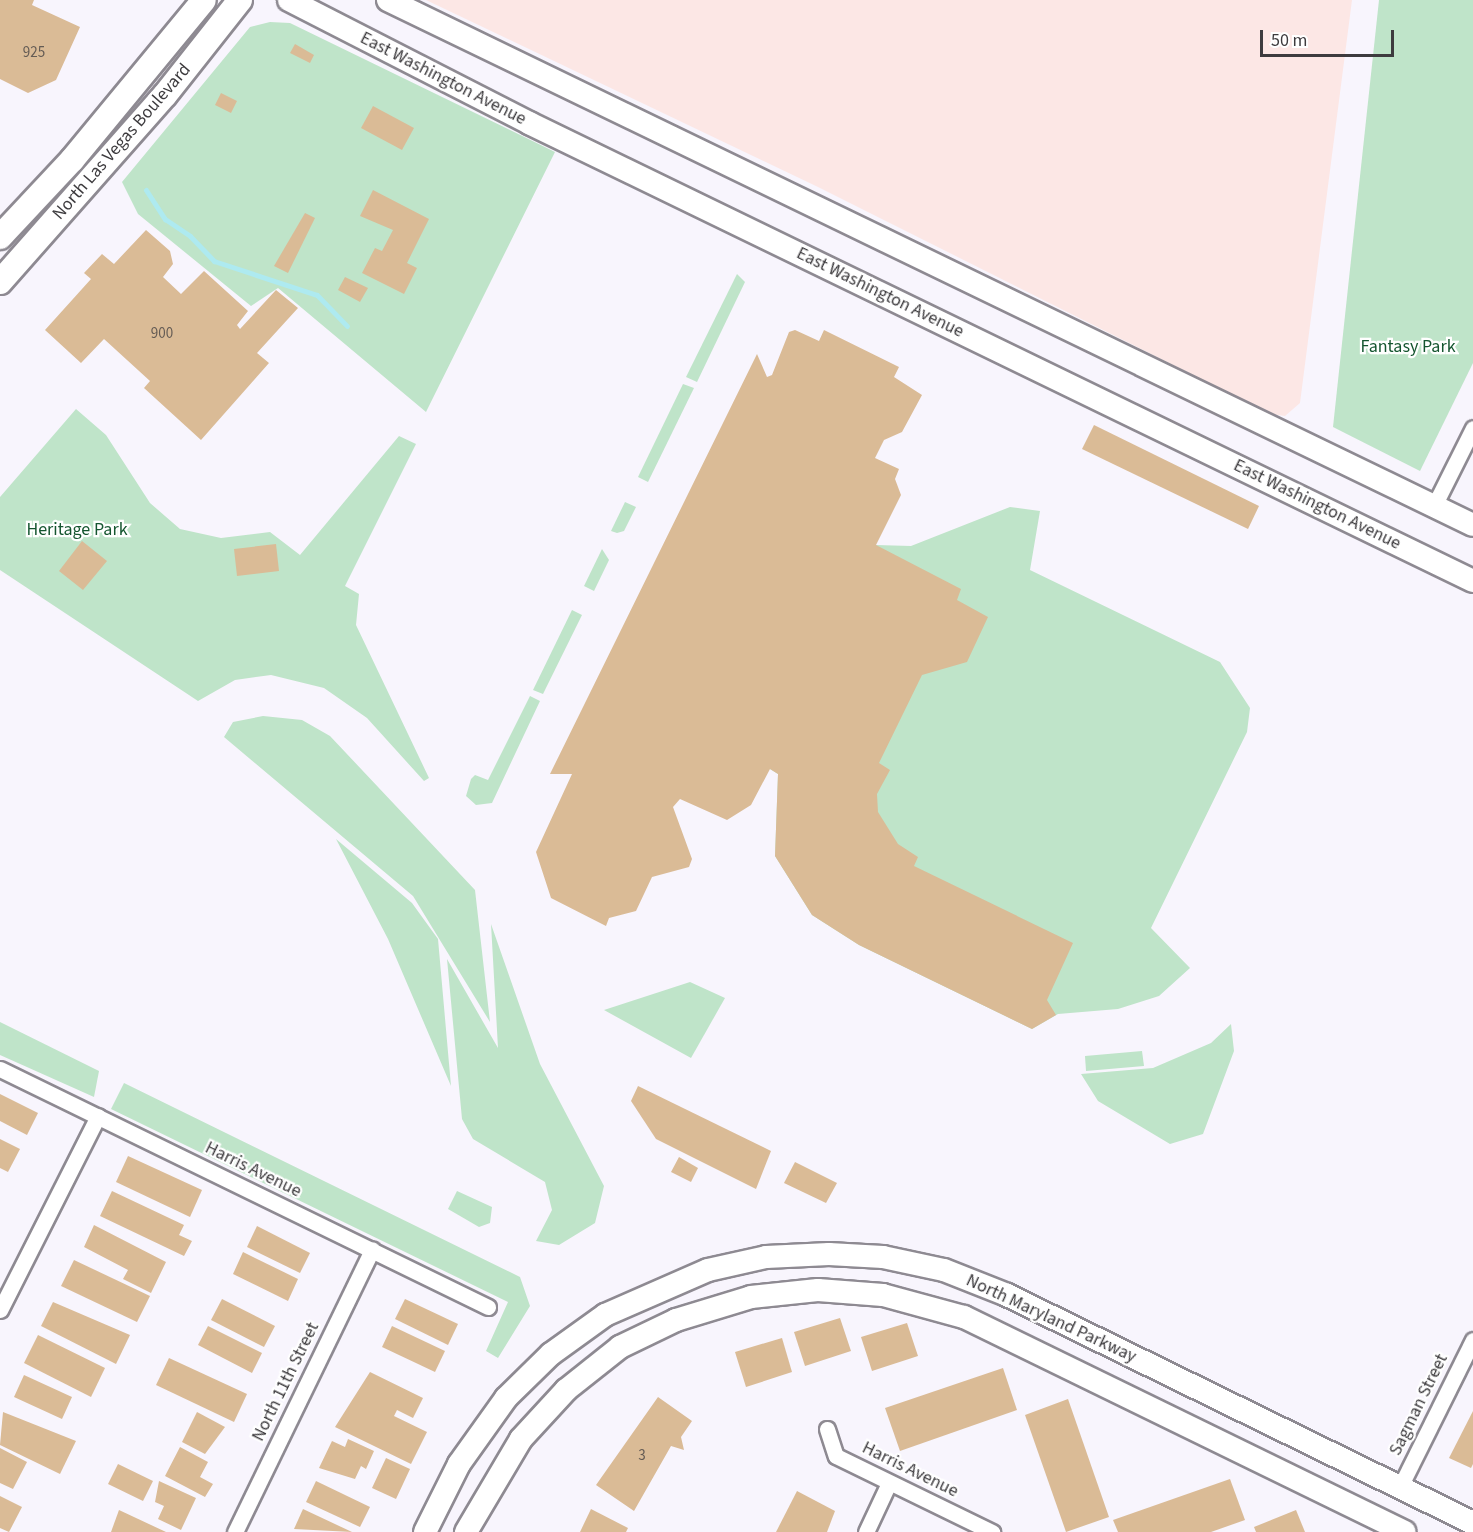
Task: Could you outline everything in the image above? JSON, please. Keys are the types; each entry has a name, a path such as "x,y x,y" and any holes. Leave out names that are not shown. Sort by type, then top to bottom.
{"main road":[{"name":"North Las Vegas Boulevard","path":"0,237 130,93 204,0"},
{"name":"North Las Vegas Boulevard","path":"0,282 165,95 240,0"},
{"name":"East Washington Avenue","path":"289,0 538,128 1473,581"},
{"path":"388,0 1473,525"},
{"name":"North Maryland Parkway","path":"425,1532 472,1445 506,1398 551,1354 605,1315 656,1289 766,1257 883,1257 944,1270 1007,1295 1473,1523"},
{"name":"North Maryland Parkway","path":"466,1532 521,1439 566,1390 629,1343 676,1320 751,1297 818,1290 883,1295 940,1309 1177,1420 1404,1532"},
{"path":"1177,1420 1192,1387"},
{"path":"1205,1434 1220,1400"},
{"path":"1375,1518 1400,1487"}],"street":[{"path":"1434,506 1473,428"},
{"name":"Harris Avenue","path":"0,1069 488,1307"},
{"path":"0,1310 98,1116"},
{"name":"North 11th Street","path":"234,1532 372,1250"},
{"name":"Sagman Street","path":"1400,1487 1466,1371 1473,1340"},
{"name":"Harris Avenue","path":"827,1429 836,1455 992,1532"},
{"path":"866,1532 889,1483"}],"shaded area":[{"path":"426,0 1352,0 1300,403 1285,416 1271,414 818,187"}],"green space":[{"name":"Fantasy Park","path":"1379,0 1473,0 1473,363 1420,471 1333,427"},
{"path":"270,22 290,23 555,152 426,412 278,288 251,306 138,214 122,182 250,27"},
{"path":"737,274 745,282 697,382 686,377"},
{"path":"683,384 694,388 648,482 638,477"},
{"name":"Heritage Park","path":"76,409 106,435 150,503 180,529 221,538 270,532 300,555 399,436 416,444 345,586 359,594 356,625 429,778 424,781 367,718 324,688 271,675 235,680 198,701 0,570 0,497"},
{"path":"625,502 636,507 624,531 617,533 611,531"},
{"path":"1010,507 1040,511 1030,570 1220,662 1250,708 1247,732 1151,928 1190,968 1159,996 1118,1009 1058,1014 1032,1029 859,945 812,915 775,856 778,774 770,769 876,545 911,546"},
{"path":"602,549 609,560 594,591 584,586"},
{"path":"572,610 582,615 543,694 533,690"},
{"path":"530,696 540,701 492,803 476,805 466,796 471,779 475,775 488,780"},
{"path":"263,716 302,720 330,736 475,890 490,1022 413,896 224,737 233,722"},
{"path":"336,839 412,903 438,939 451,1086 388,939"},
{"path":"491,924 540,1064 604,1186 595,1223 559,1245 536,1241 552,1210 545,1182 473,1139 462,1119 447,959 498,1048"},
{"path":"690,982 725,998 691,1058 604,1010"},
{"path":"0,1022 99,1071 94,1097 0,1055"},
{"path":"1231,1024 1234,1051 1203,1134 1170,1144 1098,1101 1081,1074 1153,1068 1211,1043"},
{"path":"1142,1051 1144,1066 1086,1071 1085,1056"},
{"path":"124,1083 520,1277 530,1306 498,1358 486,1351 508,1302 111,1109"},
{"path":"457,1191 492,1207 490,1223 479,1227 448,1209"}],"building":[{"path":"0,0 34,0 32,5 80,27 56,80 28,93 0,79"},
{"path":"295,44 314,55 310,63 290,53"},
{"path":"221,93 237,101 231,113 215,105"},
{"path":"373,106 414,128 402,150 361,128"},
{"path":"373,190 429,219 407,263 417,268 404,294 362,273 375,248 382,251 393,230 360,216"},
{"path":"305,213 315,218 288,273 274,266"},
{"path":"146,230 170,251 173,264 163,277 181,294 204,271 248,311 237,325 240,329 276,290 298,308 257,353 269,363 201,440 144,388 150,381 104,339 81,363 45,330 91,279 84,273 102,254 114,264"},
{"path":"345,277 368,288 360,302 338,290"},
{"path":"795,330 819,341 824,330 899,367 894,377 922,395 902,432 884,440 875,458 899,469 895,479 901,495 876,545 961,589 957,600 988,617 967,662 922,675 879,763 890,770 877,794 878,812 898,844 918,857 914,866 1073,943 1047,1000 1056,1015 1032,1029 859,945 812,915 775,856 778,774 770,769 751,805 727,820 680,799 673,807 692,859 689,867 652,877 636,911 609,918 606,926 551,898 536,852 572,774 550,774 757,354 767,377 772,375 789,332"},
{"path":"1094,425 1259,506 1248,529 1082,449"},
{"path":"82,541 107,561 83,590 59,571"},
{"path":"276,544 279,571 237,576 234,549"},
{"path":"638,1086 771,1151 756,1189 656,1139 631,1101"},
{"path":"0,1094 38,1113 27,1135 0,1121"},
{"path":"0,1139 20,1149 8,1172 0,1168"},
{"path":"128,1156 202,1190 190,1217 116,1182"},
{"path":"679,1157 698,1168 691,1182 671,1172"},
{"path":"795,1162 837,1183 826,1203 784,1183"},
{"path":"112,1191 184,1225 179,1235 192,1241 184,1256 100,1216"},
{"path":"94,1225 166,1262 151,1293 123,1279 128,1270 84,1247"},
{"path":"257,1226 310,1253 300,1273 247,1247"},
{"path":"243,1252 298,1279 288,1301 233,1274"},
{"path":"74,1260 150,1296 137,1322 61,1286"},
{"path":"222,1299 275,1326 264,1347 211,1320"},
{"path":"405,1299 458,1324 448,1345 395,1319"},
{"path":"53,1302 130,1335 116,1364 41,1326"},
{"path":"840,1318 851,1351 805,1366 794,1332"},
{"path":"907,1323 918,1356 872,1371 861,1337"},
{"path":"208,1326 262,1353 252,1373 198,1345"},
{"path":"392,1326 445,1351 435,1372 382,1347"},
{"path":"38,1335 105,1368 91,1397 24,1363"},
{"path":"782,1338 792,1372 746,1387 735,1352"},
{"path":"169,1358 247,1394 234,1422 156,1385"},
{"path":"1003,1368 1017,1410 900,1451 885,1408"},
{"path":"370,1372 423,1398 413,1418 397,1410 394,1416 427,1432 411,1464 335,1427"},
{"path":"24,1375 72,1397 62,1419 14,1397"},
{"path":"658,1397 692,1421 681,1437 684,1450 671,1446 634,1511 596,1485"},
{"path":"1068,1399 1109,1517 1066,1532 1025,1415"},
{"path":"1473,1411 1473,1464 1471,1468 1449,1458"},
{"path":"3,1412 76,1441 60,1474 0,1445"},
{"path":"197,1412 225,1427 205,1454 182,1442"},
{"path":"348,1439 374,1451 366,1469 361,1466 355,1479 319,1468 332,1441 345,1447"},
{"path":"180,1447 208,1462 200,1477 213,1484 205,1497 165,1476"},
{"path":"0,1448 27,1462 13,1489 0,1483"},
{"path":"386,1458 410,1469 396,1499 372,1488"},
{"path":"118,1464 153,1481 143,1501 108,1484"},
{"path":"1230,1479 1245,1520 1211,1532 1118,1532 1113,1520"},
{"path":"159,1481 196,1498 181,1530 158,1519 164,1506 155,1502"},
{"path":"316,1481 370,1507 360,1527 306,1502"},
{"path":"797,1491 835,1511 827,1532 776,1532"},
{"path":"0,1496 22,1507 9,1532 0,1528"},
{"path":"303,1509 352,1532 294,1529"},
{"path":"591,1509 628,1528 626,1532 580,1532"},
{"path":"119,1510 166,1532 111,1532"},
{"path":"1296,1510 1305,1532 1256,1532 1254,1527"}],"waterway":[{"path":"146,190 165,219 190,236 214,261 317,295 347,326"}]}
